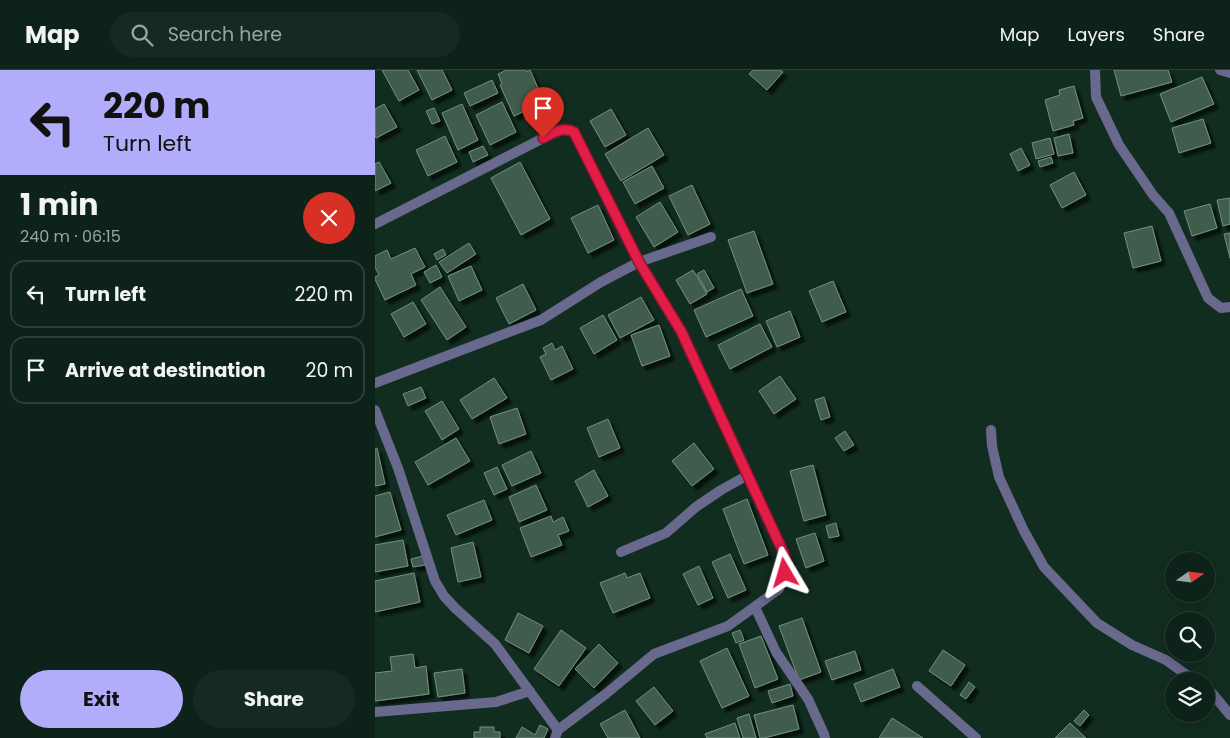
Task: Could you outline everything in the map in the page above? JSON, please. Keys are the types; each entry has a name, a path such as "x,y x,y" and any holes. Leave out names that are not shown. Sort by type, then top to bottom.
{"street":[{"path":"1095,70 1096,98 1119,144 1153,195 1169,213 1208,298 1221,308 1230,307"},
{"path":"1220,70 1230,73"},
{"path":"375,224 559,130 571,130 574,132 639,262 681,331 785,556 785,573 779,589 728,626 653,654 557,734 530,691 495,644 455,608 444,596 435,581 399,468 375,410"},
{"path":"375,383 541,320 601,282 639,262 711,237"},
{"path":"991,430 992,446 999,477 1024,532 1044,567 1097,623 1132,645 1166,660 1183,672"},
{"path":"621,552 666,533 708,498 748,475"},
{"path":"755,607 776,652 808,699 825,738"},
{"path":"917,686 976,738"},
{"path":"375,712 496,702 530,691"},
{"path":"1215,697 1230,715"}],"building":[{"path":"382,70 408,70 419,90 399,101"},
{"path":"417,70 442,70 452,90 432,100"},
{"path":"507,70 526,70 527,72 530,70 544,102 514,116 500,85 502,84 498,74"},
{"path":"753,70 780,70 783,72 767,90 749,74"},
{"path":"1114,70 1168,70 1172,82 1121,96"},
{"path":"1202,77 1214,104 1171,122 1160,94"},
{"path":"492,80 498,93 470,106 464,93"},
{"path":"1074,86 1083,118 1073,121 1074,125 1053,131 1045,100 1060,95 1059,90"},
{"path":"502,102 516,132 490,145 476,115"},
{"path":"384,104 397,127 376,138 375,109"},
{"path":"462,104 478,140 458,150 442,113"},
{"path":"434,108 440,121 432,124 426,111"},
{"path":"611,109 626,135 605,147 590,121"},
{"path":"1203,119 1211,143 1179,153 1172,128"},
{"path":"648,128 664,155 621,181 605,154"},
{"path":"1069,134 1073,153 1058,156 1054,138"},
{"path":"445,136 457,162 428,176 416,150"},
{"path":"1050,138 1054,154 1036,159 1032,143"},
{"path":"483,146 488,155 473,162 469,152"},
{"path":"1021,148 1030,165 1018,171 1010,154"},
{"path":"1051,157 1053,163 1040,167 1038,161"},
{"path":"379,162 391,183 375,191 375,164"},
{"path":"520,162 550,219 521,235 491,178"},
{"path":"652,166 664,188 635,204 623,182"},
{"path":"1074,172 1086,195 1062,208 1050,185"},
{"path":"692,185 710,224 688,235 669,196"},
{"path":"1230,198 1230,224 1223,226 1217,200"},
{"path":"660,202 678,232 654,247 636,217"},
{"path":"1210,204 1217,228 1192,236 1184,211"},
{"path":"598,205 614,240 588,253 571,218"},
{"path":"1152,226 1161,261 1133,268 1124,233"},
{"path":"754,231 773,284 747,293 728,240"},
{"path":"1230,233 1230,258 1224,234"},
{"path":"469,243 476,254 447,273 439,262"},
{"path":"415,248 425,267 411,274 416,285 385,300 375,279 379,275 375,267 375,256 387,250 391,259"},
{"path":"443,249 446,255 437,260 434,254"},
{"path":"436,265 442,277 430,283 424,272"},
{"path":"471,266 482,290 459,301 448,276"},
{"path":"693,270 707,294 690,304 676,280"},
{"path":"704,270 714,288 707,292 697,274"},
{"path":"833,281 846,312 822,322 809,291"},
{"path":"523,284 536,310 509,324 496,298"},
{"path":"440,287 466,327 447,340 421,300"},
{"path":"741,289 753,316 706,337 694,310"},
{"path":"641,297 654,320 620,338 608,315"},
{"path":"413,302 426,324 404,337 391,314"},
{"path":"790,311 800,337 777,347 766,321"},
{"path":"603,315 617,340 594,354 580,328"},
{"path":"760,324 772,347 730,369 718,345"},
{"path":"659,325 670,356 642,366 631,335"},
{"path":"552,343 555,350 562,346 573,369 551,380 540,357 546,354 543,348"},
{"path":"780,376 796,399 774,414 759,391"},
{"path":"494,378 507,398 472,419 460,400"},
{"path":"421,387 426,398 408,406 403,394"},
{"path":"824,397 830,417 821,420 815,400"},
{"path":"442,401 459,429 442,440 425,411"},
{"path":"517,408 526,434 499,444 490,417"},
{"path":"608,419 620,448 599,457 587,428"},
{"path":"845,431 854,445 844,451 835,438"},
{"path":"456,438 470,461 428,485 415,462"},
{"path":"694,443 714,469 692,486 672,461"},
{"path":"377,448 385,484 375,486 375,449"},
{"path":"531,451 541,473 512,486 502,465"},
{"path":"813,465 826,515 804,521 790,471"},
{"path":"497,467 507,489 494,495 484,473"},
{"path":"594,470 608,496 588,507 575,481"},
{"path":"536,485 547,510 519,522 509,497"},
{"path":"390,492 401,530 375,537 375,496"},
{"path":"747,499 768,555 744,564 723,509"},
{"path":"484,500 492,520 456,535 447,515"},
{"path":"551,516 553,522 563,517 569,531 558,535 562,545 531,557 520,528"},
{"path":"836,523 839,536 829,538 826,526"},
{"path":"815,533 824,561 806,568 796,539"},
{"path":"403,540 408,566 375,572 375,545"},
{"path":"473,542 481,577 458,582 451,548"},
{"path":"730,554 746,590 728,598 712,562"},
{"path":"423,556 425,565 413,567 411,559"},
{"path":"699,566 713,598 698,605 683,574"},
{"path":"414,573 420,602 375,612 375,581"},
{"path":"625,573 627,578 640,573 650,598 613,613 600,583"},
{"path":"518,613 543,626 529,653 505,640"},
{"path":"802,618 821,672 799,680 779,626"},
{"path":"561,630 586,648 559,686 534,669"},
{"path":"740,630 744,640 736,643 732,633"},
{"path":"761,636 778,679 755,688 739,644"},
{"path":"599,644 618,663 594,688 575,669"},
{"path":"727,648 749,696 722,708 700,661"},
{"path":"943,650 965,665 951,686 929,671"},
{"path":"855,651 861,670 832,680 825,661"},
{"path":"413,654 415,668 426,666 429,694 375,701 375,673 392,671 390,657"},
{"path":"462,669 465,693 438,697 434,673"},
{"path":"893,669 900,687 861,702 854,684"},
{"path":"969,682 975,687 966,699 960,695"},
{"path":"790,684 793,696 772,703 768,691"},
{"path":"654,687 673,711 655,725 636,701"},
{"path":"793,705 799,729 760,738 754,715"},
{"path":"625,710 640,738 608,738 600,724"},
{"path":"1084,710 1089,715 1080,726 1074,721"},
{"path":"749,714 756,738 743,738 737,718"},
{"path":"892,718 923,738 879,738"},
{"path":"735,723 740,738 707,738 705,734"},
{"path":"1070,723 1086,738 1055,738"},
{"path":"540,725 548,729 544,738 516,738 522,727 535,735"},
{"path":"480,727 494,727 494,732 500,732 500,738 474,738 474,732 480,732"}],"route":[{"path":"543,138 559,130 571,130 574,132 639,262 681,331 785,556 785,573"}]}
